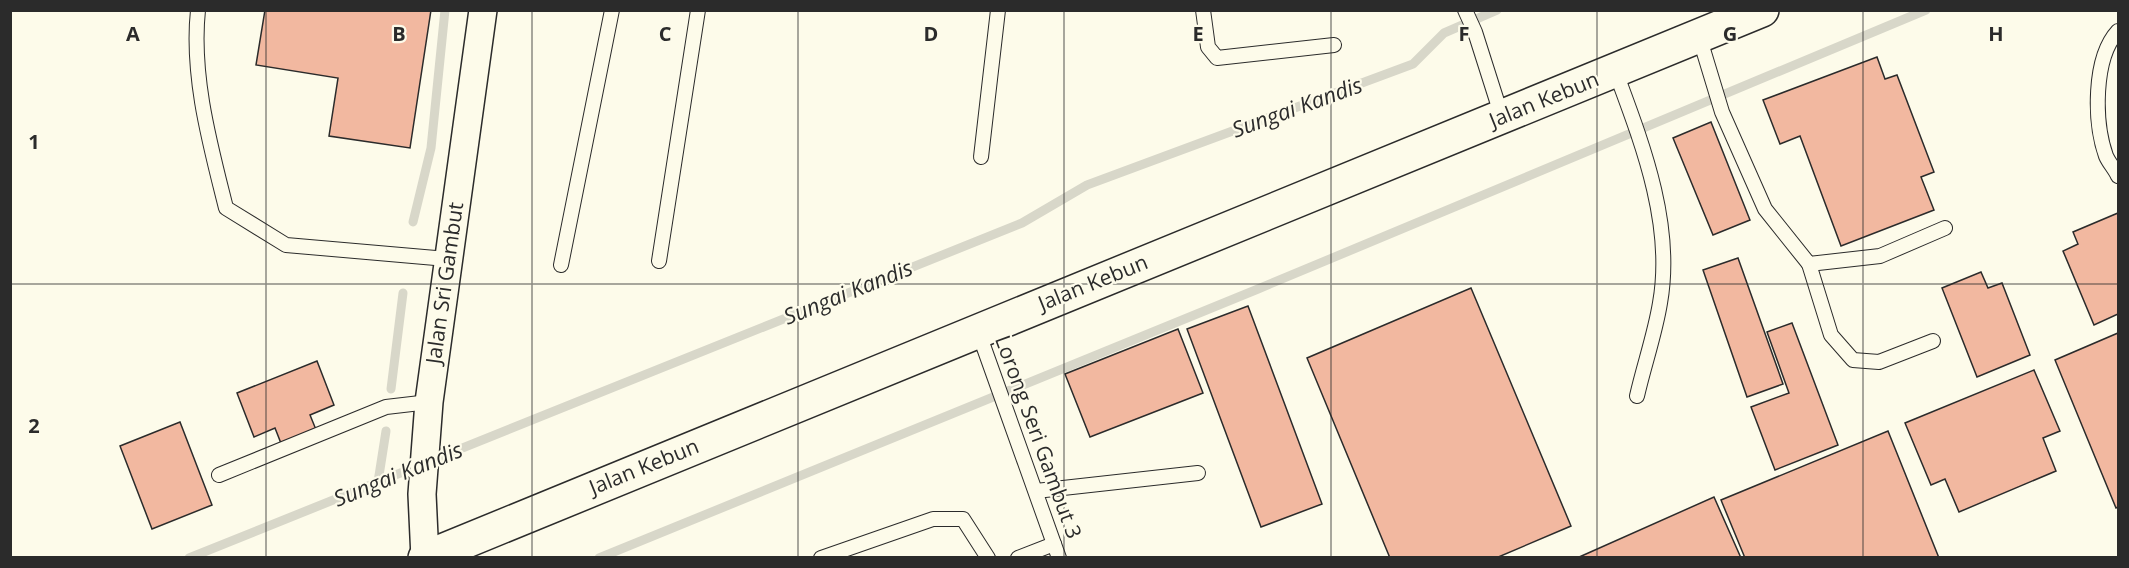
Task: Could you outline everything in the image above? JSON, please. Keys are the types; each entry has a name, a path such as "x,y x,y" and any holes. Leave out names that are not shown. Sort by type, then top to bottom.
{"main road":[{"name":"Jalan Kebun","path":"425,558 1762,10"}],"street":[{"name":"Jalan Sri Gambut","path":"425,558 422,494 429,402 483,10"}],"lane":[{"path":"198,10 195,40 208,138 226,208 286,245 447,259"},
{"path":"561,265 612,10"},
{"path":"659,261 698,10"},
{"path":"981,157 998,10"},
{"path":"1203,10 1208,47 1217,58 1334,45"},
{"path":"1465,10 1475,32 1502,117"},
{"path":"2118,31 2109,41 2096,97 2106,156 2118,176"},
{"path":"1699,36 1722,112 1766,209 1809,264 1831,335 1853,360 1879,362 1933,341"},
{"path":"1615,70 1634,122 1662,226 1660,301 1637,396"},
{"path":"1809,264 1880,256 1945,228"},
{"name":"Lorong Seri Gambut 3","path":"977,330 1059,558"},
{"path":"219,476 386,407 429,402"},
{"path":"1036,491 1198,473"},
{"path":"821,558 933,519 963,519 988,558"},
{"path":"1018,558 1054,544"}],"building":[{"path":"265,10 431,10 410,148 329,136 338,78 256,65"},
{"path":"1877,57 1885,79 1897,75 1934,172 1921,177 1934,210 1841,246 1800,136 1780,144 1763,100"},
{"path":"1711,122 1750,220 1713,235 1673,138"},
{"path":"2118,213 2118,314 2094,325 2063,251 2078,244 2073,232"},
{"path":"1738,258 1783,384 1747,397 1703,270"},
{"path":"1981,272 1988,288 2002,283 2030,355 1977,377 1942,288"},
{"path":"1471,288 1571,526 1496,558 1390,558 1307,358"},
{"path":"1248,306 1322,504 1261,527 1187,329"},
{"path":"1792,323 1838,445 1775,470 1751,407 1789,393 1767,332"},
{"path":"1178,329 1203,393 1090,437 1065,374"},
{"path":"2118,333 2118,507 2116,508 2055,360"},
{"path":"317,361 334,405 310,415 319,437 284,451 275,428 254,437 237,393"},
{"path":"2034,370 2060,431 2043,438 2056,471 1959,512 1945,479 1931,485 1905,423"},
{"path":"180,422 212,505 152,529 120,446"},
{"path":"1888,431 1939,558 1745,558 1721,500"},
{"path":"1714,497 1741,558 1577,558"}],"waterway":[{"path":"413,222 431,148 445,10"},
{"name":"Sungai Kandis","path":"189,558 1022,223 1087,185 1413,64 1444,33 1497,10"},
{"path":"599,558 1258,289 1926,10"},
{"path":"391,389 403,293"},
{"path":"378,482 386,431"}]}
